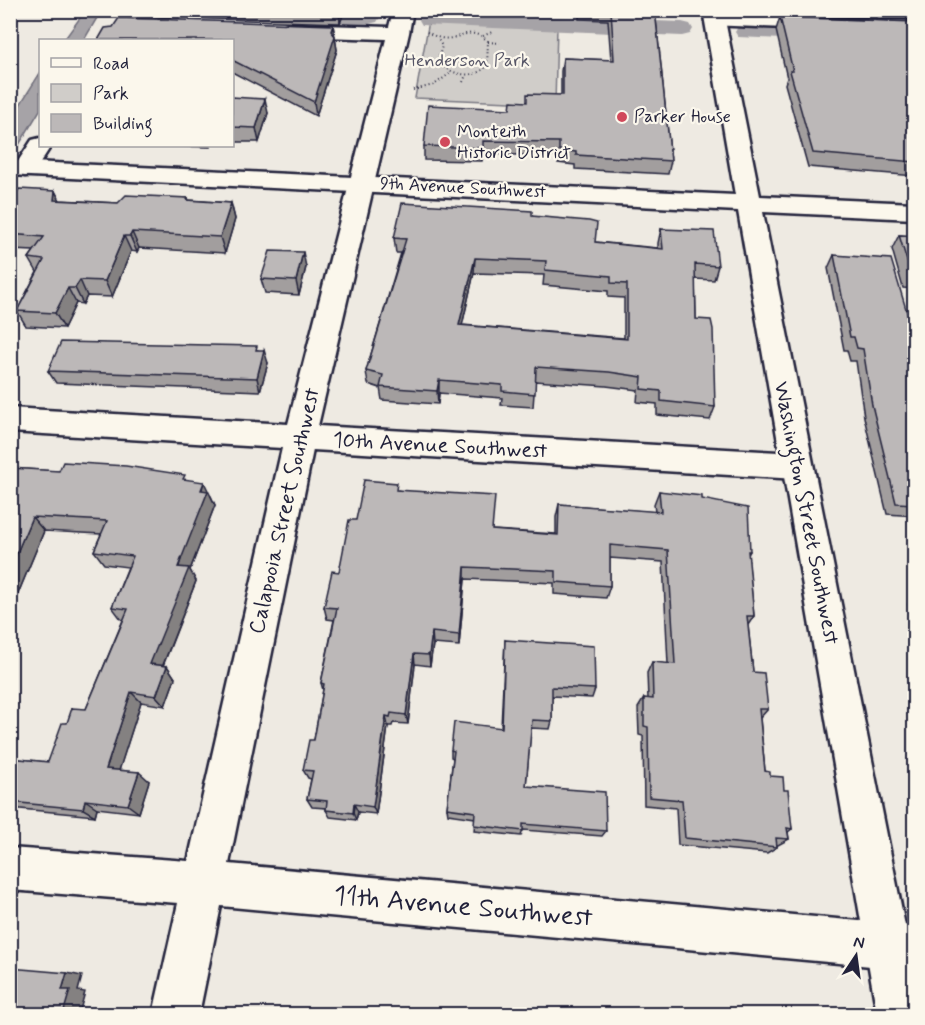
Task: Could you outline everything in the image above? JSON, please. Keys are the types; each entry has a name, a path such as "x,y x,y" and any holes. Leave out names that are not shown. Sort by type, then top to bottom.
{"street":[{"path":"269,29 401,23"},
{"name":"Calapooia Street Southwest","path":"176,1014 300,438 363,183 381,96 401,23"},
{"path":"722,29 915,27"},
{"name":"Washington Street Southwest","path":"722,29 748,204 798,466 901,947 900,1014"},
{"path":"16,169 39,145"},
{"name":"9th Avenue Southwest","path":"16,169 363,183 915,211"},
{"name":"10th Avenue Southwest","path":"10,420 798,466"},
{"name":"11th Avenue Southwest","path":"10,869 203,883 901,947"}],"path":[{"path":"401,23 430,33 437,38 442,46 437,63 452,72 466,75 484,70 488,42"},
{"path":"437,38 447,39 466,32 483,36 488,42 500,43"},
{"path":"483,36 492,32"},
{"path":"381,96 425,88 452,72"},
{"path":"464,82 466,75"}],"green space":[{"name":"Henderson Park","path":"429,21 557,26 555,104 415,98"}],"shaded area":[{"path":"85,11 101,11 85,39 65,39"},
{"path":"39,75 39,112 11,158 11,119"}],"building":[{"path":"611,10 655,10 671,161 576,155 576,152 559,150 559,142 483,141 483,148 424,146 428,105 510,109 511,101 527,102 527,94 563,95 563,58 614,60"},
{"path":"780,17 915,22 915,162 813,153 790,71 793,71"},
{"path":"119,18 333,25 331,31 335,36 314,102 234,61 234,39 99,39 105,28 113,27"},
{"path":"234,97 265,99 256,128 234,127"},
{"path":"19,189 55,191 54,200 118,203 126,195 231,203 220,237 132,232 130,236 124,236 105,281 80,280 75,288 68,288 55,313 17,311 44,260 29,258 44,237 10,234 10,205"},
{"path":"402,203 532,211 532,216 589,221 597,223 595,242 663,249 661,229 714,231 718,266 695,264 696,319 711,320 713,329 715,407 661,401 661,391 641,389 642,377 609,372 536,367 535,394 502,391 502,385 439,380 437,391 380,387 383,375 366,371 406,239 394,238","holes":["475,258 546,261 545,270 611,276 611,283 627,284 627,339 459,325"]},
{"path":"899,235 915,236 915,275 911,274"},
{"path":"270,251 303,252 296,281 261,279"},
{"path":"834,255 891,259 915,339 915,504 896,503 872,405 863,349 857,348 854,337 850,337"},
{"path":"61,342 257,346 256,350 264,350 257,378 48,371"},
{"path":"63,462 126,466 185,475 183,479 204,482 201,490 208,491 178,567 189,568 150,664 167,666 156,696 131,692 106,769 139,772 128,805 85,800 83,809 10,802 10,758 48,762 62,723 67,723 72,708 86,709 128,609 112,607 133,556 94,551 107,521 32,517 10,569 10,468 59,471"},
{"path":"364,480 397,483 396,490 495,496 492,530 558,535 559,504 661,512 659,491 702,496 702,499 748,508 750,551 748,551 754,616 747,616 753,672 764,673 768,709 759,709 765,771 770,772 770,776 783,777 784,790 788,790 792,829 787,828 789,839 776,838 777,847 685,838 682,800 649,797 648,727 644,726 644,698 653,699 652,662 675,664 668,550 610,545 610,586 556,582 556,571 465,567 459,635 432,632 429,655 414,654 406,715 391,713 390,717 386,716 373,807 354,804 353,813 326,810 327,801 307,799 313,771 303,770 309,740 314,740 324,684 321,683 337,608 324,607 332,571 339,572 349,520 356,520"},
{"path":"505,640 594,646 595,689 552,687 552,721 532,720 526,786 605,792 606,831 523,824 523,831 474,825 475,812 447,808 454,751 451,750 454,722 502,728"},
{"path":"10,968 67,973 62,990 70,990 63,1014 10,1014"}],"waterway":[{"path":"293,14 369,17"},
{"path":"430,20 682,29"},
{"path":"746,32 914,38"}],"place":[{"name":"Parker House","path":"622,117"},
{"name":"Monteith Historic District","path":"445,142"}]}
